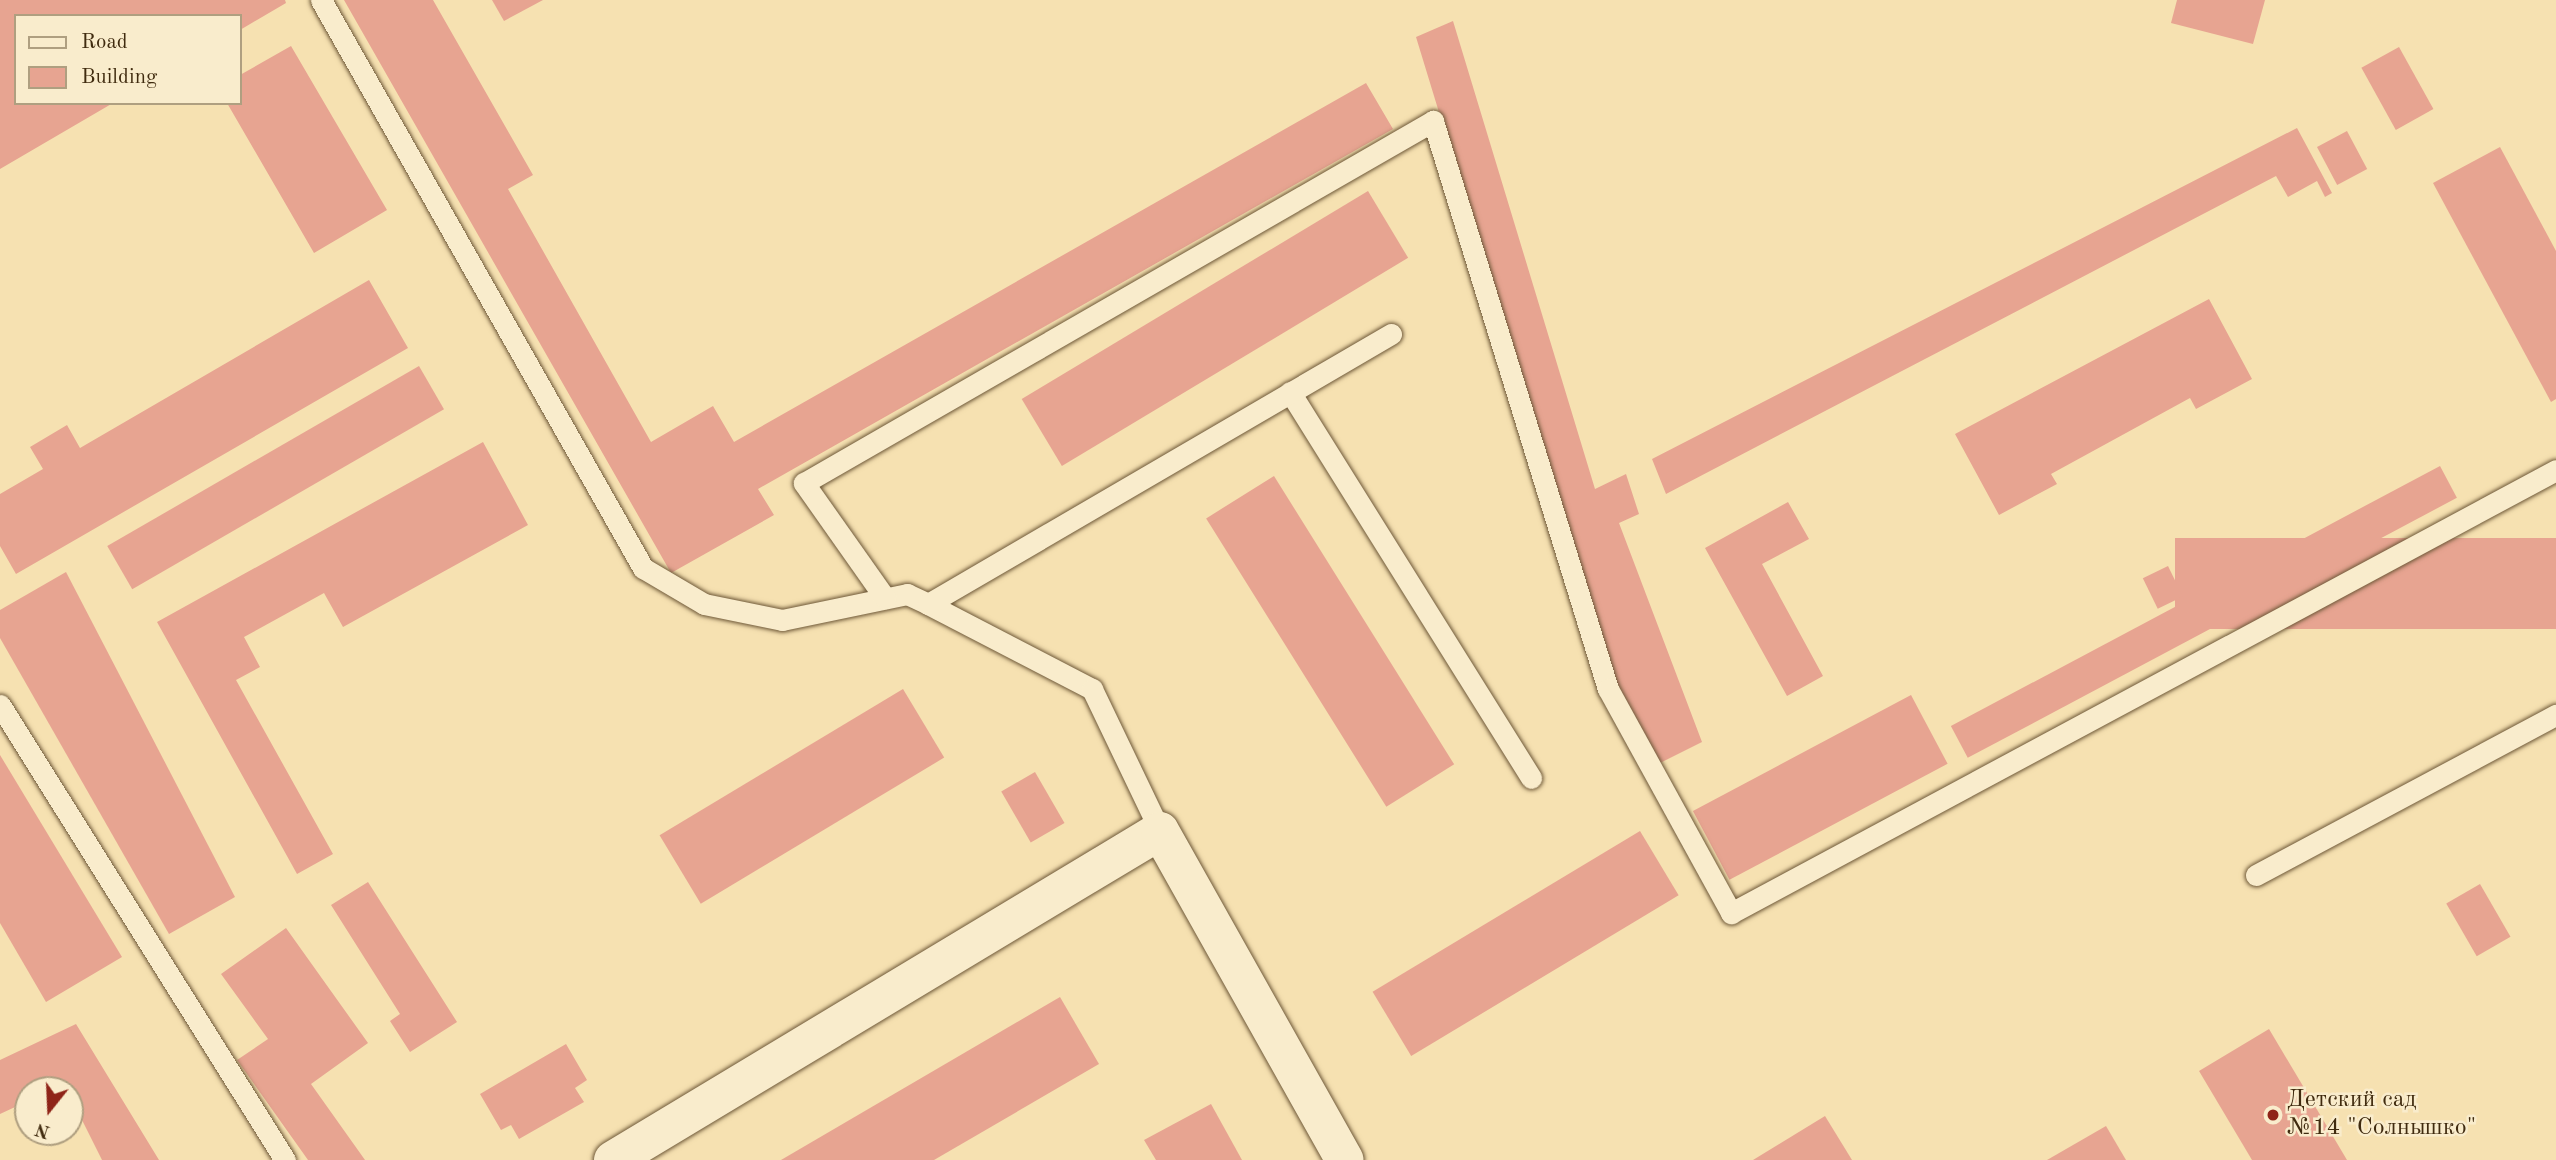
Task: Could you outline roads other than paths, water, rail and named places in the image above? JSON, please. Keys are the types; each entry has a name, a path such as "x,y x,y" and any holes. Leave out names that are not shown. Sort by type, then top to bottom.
{"street":[{"path":"613,1160 1160,831 1345,1160"}],"lane":[{"path":"321,0 643,568 704,604 782,620 907,594 928,604 1092,690 1160,831"},
{"path":"885,598 804,483 1433,121 1608,689 1731,913 2556,470"},
{"path":"928,604 1391,334"},
{"path":"1290,393 1531,778"},
{"path":"0,705 285,1160"},
{"path":"2256,875 2556,715"}],"place":[{"name":"Детский сад №14 \"Солнышко\"","path":"2273,1115"}]}
